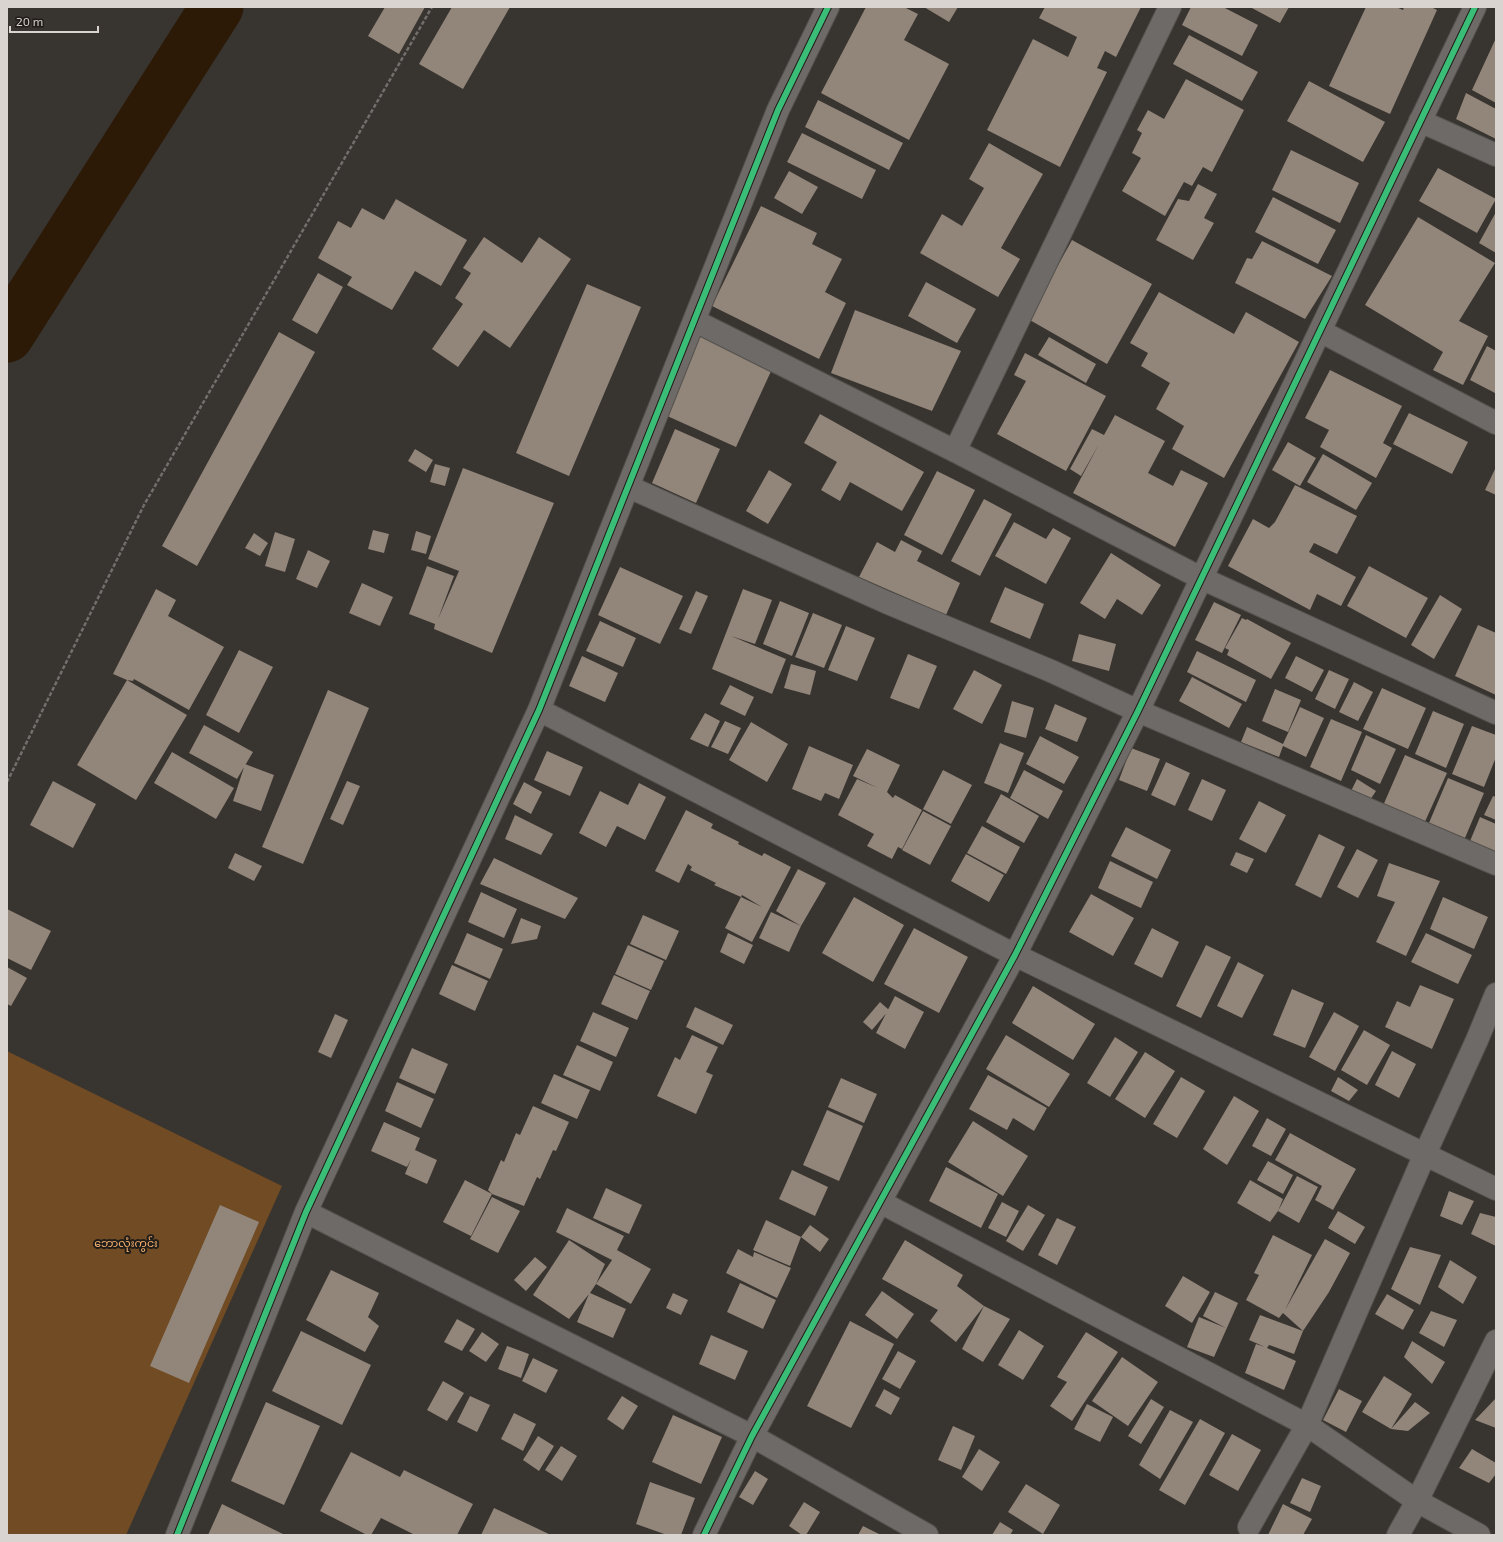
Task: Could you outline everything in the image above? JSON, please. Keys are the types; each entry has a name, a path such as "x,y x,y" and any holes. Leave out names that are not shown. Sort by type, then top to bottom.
{"street":[{"path":"177,1535 306,1212 539,710 778,110 828,7"},
{"path":"955,452 1170,7"},
{"path":"704,1535 752,1436 1015,955 1138,711 1475,7"},
{"path":"1420,121 1496,155"},
{"path":"694,321 1201,578 1496,713"},
{"path":"1320,331 1496,423"},
{"path":"629,486 888,604 1051,671 1138,711 1496,864"},
{"path":"539,710 1015,955 1496,1189"},
{"path":"1249,1527 1307,1425 1496,994"},
{"path":"880,1202 1307,1425 1417,1501 1479,1535"},
{"path":"306,1212 752,1436 927,1535"},
{"path":"1398,1535 1417,1501 1496,1341"}],"path":[{"path":"7,782 144,505 432,7"}],"green space":[{"name":"ဘောလုံးကွင်း","path":"7,1051 282,1186 126,1535 7,1535"}],"building":[{"path":"385,7 425,7 399,54 368,36"},
{"path":"452,7 510,7 463,89 419,64"},
{"path":"866,7 904,7 918,14 904,40 949,64 909,140 821,93"},
{"path":"924,7 958,7 949,22"},
{"path":"1045,7 1141,7 1116,57 1105,51 1097,68 1107,72 1060,167 987,130 1033,39 1068,57 1077,37 1039,18"},
{"path":"1191,7 1223,7 1258,25 1242,56 1182,25"},
{"path":"1250,7 1289,7 1280,23"},
{"path":"1366,7 1396,7 1403,10 1404,7 1431,7 1437,10 1390,114 1329,86"},
{"path":"1189,35 1258,72 1242,101 1173,64"},
{"path":"1496,38 1496,103 1472,90"},
{"path":"1186,79 1244,110 1212,172 1203,167 1192,186 1184,182 1165,216 1122,191 1141,158 1132,153 1142,133 1137,130 1148,110 1164,119"},
{"path":"1309,81 1385,122 1363,162 1287,121"},
{"path":"1466,93 1496,109 1496,139 1456,119"},
{"path":"818,100 903,143 889,170 805,127"},
{"path":"802,133 876,170 862,199 787,162"},
{"path":"989,143 1043,174 1001,248 1020,259 998,297 920,253 942,214 962,226 984,188 969,179"},
{"path":"1291,150 1359,183 1340,223 1272,190"},
{"path":"1438,168 1496,199 1477,233 1419,201"},
{"path":"789,171 818,187 802,214 774,198"},
{"path":"1198,184 1217,194 1204,218 1214,223 1193,260 1156,240 1178,199 1189,201"},
{"path":"1273,197 1336,230 1318,264 1255,232"},
{"path":"396,199 467,240 441,286 415,271 392,310 347,285 352,277 318,258 338,221 351,228 362,208 384,220"},
{"path":"761,206 817,233 812,244 842,259 825,292 846,303 819,359 712,306"},
{"path":"1496,212 1496,253 1479,243"},
{"path":"1418,217 1495,263 1459,321 1488,336 1463,385 1433,370 1443,352 1365,305"},
{"path":"484,237 522,263 539,237 571,259 510,348 484,330 458,367 432,349 463,304 455,298 471,273 463,268"},
{"path":"1072,240 1152,284 1107,364 1028,319"},
{"path":"1262,241 1332,276 1305,319 1235,283 1247,258 1252,259"},
{"path":"318,273 343,287 317,334 292,320"},
{"path":"926,282 976,309 957,343 908,316"},
{"path":"587,284 641,307 569,476 516,453"},
{"path":"1159,292 1234,334 1246,312 1299,342 1224,478 1172,449 1184,426 1156,409 1170,383 1141,366 1148,353 1130,343"},
{"path":"855,310 961,351 932,411 831,373"},
{"path":"279,332 315,352 197,566 162,546"},
{"path":"701,334 773,367 736,447 665,415"},
{"path":"1049,337 1096,364 1086,383 1038,355"},
{"path":"1487,346 1496,351 1495,393 1470,380"},
{"path":"1025,353 1106,396 1066,471 997,434 1026,381 1014,375"},
{"path":"1330,370 1402,406 1383,443 1392,448 1376,478 1320,447 1329,430 1305,418"},
{"path":"1409,413 1468,442 1452,474 1393,444"},
{"path":"820,414 924,472 902,511 850,482 840,501 821,490 837,462 804,443"},
{"path":"1115,415 1165,441 1148,473 1173,486 1181,470 1208,483 1175,547 1073,493 1099,444 1081,476 1070,469 1092,429 1104,435"},
{"path":"675,429 720,449 696,503 652,483"},
{"path":"1288,442 1316,458 1300,486 1272,470"},
{"path":"415,449 433,460 426,472 408,461"},
{"path":"1323,454 1372,483 1356,510 1307,482"},
{"path":"435,464 450,468 445,486 430,482"},
{"path":"1496,467 1496,495 1485,490"},
{"path":"463,468 554,503 492,653 434,629 435,624 409,614 427,566 454,576 438,619 459,571 428,559"},
{"path":"769,470 792,484 768,524 746,511"},
{"path":"937,471 975,490 942,555 904,535"},
{"path":"1295,485 1357,516 1337,554 1314,543 1309,552 1356,577 1341,606 1317,594 1310,610 1228,566 1253,519 1269,528 1275,522"},
{"path":"984,499 1012,514 980,576 951,561"},
{"path":"1014,522 1046,539 1053,528 1071,538 1046,584 995,556"},
{"path":"373,530 389,534 384,553 368,549"},
{"path":"416,531 431,536 426,554 411,550"},
{"path":"275,532 295,539 285,572 265,566"},
{"path":"254,533 268,543 260,556 245,548"},
{"path":"901,540 922,551 917,561 960,583 946,615 859,577 877,542 895,552"},
{"path":"308,550 330,561 317,588 296,579"},
{"path":"1111,553 1161,585 1142,615 1117,599 1105,619 1080,603"},
{"path":"1369,566 1428,598 1406,638 1347,606"},
{"path":"620,567 683,596 660,644 598,615"},
{"path":"362,583 393,597 380,626 349,613"},
{"path":"1005,587 1044,604 1030,639 990,622"},
{"path":"156,589 176,600 168,616 224,647 189,710 134,679 133,681 113,674"},
{"path":"743,589 772,600 755,644 731,636 786,659 772,694 712,669"},
{"path":"696,591 708,596 691,634 679,629"},
{"path":"1440,595 1462,609 1434,659 1411,645"},
{"path":"780,601 809,613 792,656 763,644"},
{"path":"1214,602 1241,615 1222,653 1195,640"},
{"path":"813,613 842,625 824,668 795,657"},
{"path":"1242,618 1247,619 1291,643 1271,679 1227,655 1229,650 1225,648"},
{"path":"600,621 636,638 623,667 586,651"},
{"path":"1478,625 1496,633 1496,695 1455,676"},
{"path":"846,626 875,638 857,681 828,670"},
{"path":"1079,634 1116,644 1109,671 1072,661"},
{"path":"239,650 273,667 239,733 206,715"},
{"path":"1197,651 1256,680 1246,702 1187,672"},
{"path":"908,654 937,666 919,709 890,698"},
{"path":"582,656 618,673 605,702 569,686"},
{"path":"1296,656 1324,670 1312,692 1285,678"},
{"path":"791,664 816,671 810,695 784,688"},
{"path":"974,670 1002,685 982,724 953,709"},
{"path":"1329,670 1349,679 1335,709 1315,699"},
{"path":"1192,677 1242,704 1229,728 1179,701"},
{"path":"127,680 187,715 136,800 77,765"},
{"path":"1354,682 1373,692 1358,721 1339,712"},
{"path":"730,685 754,697 745,716 720,704"},
{"path":"1382,688 1426,708 1408,749 1363,729"},
{"path":"1275,689 1301,700 1288,732 1262,721"},
{"path":"328,690 369,708 303,864 262,847"},
{"path":"1012,701 1034,708 1026,738 1004,732"},
{"path":"1055,704 1087,718 1077,742 1045,729"},
{"path":"1300,707 1324,718 1306,757 1283,746 1279,757 1241,742 1247,727 1283,744"},
{"path":"1433,711 1464,724 1446,768 1415,754"},
{"path":"705,713 720,721 708,747 690,739"},
{"path":"1331,719 1362,732 1341,781 1310,767"},
{"path":"725,721 741,728 728,754 711,747"},
{"path":"751,722 788,744 767,782 729,760"},
{"path":"204,725 253,752 237,779 189,753"},
{"path":"1472,726 1496,735 1496,757 1484,787 1452,774"},
{"path":"1366,735 1396,749 1380,784 1351,770"},
{"path":"1040,736 1079,757 1064,784 1026,764"},
{"path":"1000,743 1024,753 1008,793 984,783"},
{"path":"809,746 853,765 839,799 825,793 821,801 792,789"},
{"path":"1131,748 1160,759 1147,791 1119,780"},
{"path":"867,749 900,765 887,792 893,798 895,795 922,810 902,849 898,847 892,859 867,846 874,834 838,815 857,779 878,788 853,776"},
{"path":"547,751 583,767 570,796 534,780"},
{"path":"172,752 234,788 216,819 154,783"},
{"path":"1405,755 1447,773 1423,826 1382,808"},
{"path":"1166,762 1190,773 1175,806 1151,795"},
{"path":"245,764 274,775 261,811 233,801"},
{"path":"943,770 972,785 951,824 923,809"},
{"path":"1024,770 1063,791 1048,819 1010,798"},
{"path":"1448,778 1484,793 1462,845 1426,830"},
{"path":"1202,779 1226,790 1212,821 1188,810"},
{"path":"1357,779 1376,791 1368,803 1350,793"},
{"path":"53,781 96,804 73,848 30,825"},
{"path":"347,781 360,786 343,825 330,819"},
{"path":"524,782 542,792 531,814 513,804"},
{"path":"639,783 666,797 645,840 617,826 606,847 579,833 600,791 628,805"},
{"path":"1001,794 1039,816 1024,843 986,822"},
{"path":"1493,796 1496,797 1496,820 1484,815"},
{"path":"1259,801 1286,815 1266,853 1239,839"},
{"path":"686,810 713,824 711,828 739,842 738,844 762,856 764,853 791,867 752,942 725,928 741,897 714,885 716,883 690,870 692,867 688,864 679,883 655,871","holes":["742,895 762,907 741,897"]},
{"path":"923,811 951,826 930,865 902,850"},
{"path":"515,815 553,834 541,855 505,839"},
{"path":"1480,817 1496,824 1496,858 1468,846"},
{"path":"982,826 1020,847 1006,874 967,853"},
{"path":"1126,827 1171,850 1157,879 1111,856"},
{"path":"1319,834 1345,847 1321,898 1295,885"},
{"path":"1357,849 1378,860 1358,898 1337,887"},
{"path":"1236,852 1254,859 1247,873 1230,865"},
{"path":"235,853 262,866 254,881 228,868"},
{"path":"966,854 1004,875 989,902 951,881"},
{"path":"494,858 578,898 565,919 480,884"},
{"path":"1110,861 1153,882 1141,908 1098,888"},
{"path":"1389,863 1440,881 1406,956 1376,942 1395,902 1377,896"},
{"path":"798,869 826,883 801,926 776,911"},
{"path":"481,892 517,909 504,938 468,922"},
{"path":"1091,894 1134,918 1113,956 1069,932"},
{"path":"854,897 904,925 873,982 822,953"},
{"path":"1443,897 1488,917 1474,949 1430,929"},
{"path":"7,909 51,931 31,970 7,958"},
{"path":"771,912 801,926 789,952 759,938"},
{"path":"643,915 679,931 666,960 630,944"},
{"path":"521,918 541,926 537,939 511,944"},
{"path":"914,928 968,957 939,1013 884,984"},
{"path":"1152,928 1179,942 1162,978 1134,964"},
{"path":"467,933 503,949 490,979 454,963"},
{"path":"728,933 753,945 744,964 720,952"},
{"path":"1426,933 1472,955 1458,984 1411,962"},
{"path":"628,945 664,961 651,990 615,974"},
{"path":"1206,945 1231,957 1201,1018 1176,1006"},
{"path":"1238,962 1264,975 1242,1018 1217,1006"},
{"path":"452,965 488,981 475,1011 439,994"},
{"path":"7,967 27,978 11,1006 7,1004"},
{"path":"614,975 650,991 637,1020 601,1004"},
{"path":"1420,985 1454,999 1432,1049 1385,1027 1397,1001 1410,1007"},
{"path":"1033,986 1095,1024 1073,1060 1012,1023"},
{"path":"1292,989 1324,1003 1305,1048 1273,1035"},
{"path":"895,996 924,1012 905,1049 876,1033"},
{"path":"880,1002 889,1010 872,1030 863,1022"},
{"path":"695,1007 733,1025 723,1045 686,1027"},
{"path":"593,1012 629,1028 616,1057 580,1041"},
{"path":"1334,1012 1359,1026 1335,1071 1309,1057"},
{"path":"335,1014 348,1020 331,1058 318,1052"},
{"path":"1364,1030 1390,1045 1367,1085 1341,1070"},
{"path":"692,1035 718,1047 706,1072 713,1075 696,1114 657,1096 675,1057 680,1060"},
{"path":"1006,1035 1070,1074 1049,1107 986,1069"},
{"path":"1115,1037 1138,1052 1110,1097 1087,1083"},
{"path":"577,1045 613,1062 600,1091 563,1075"},
{"path":"412,1048 448,1064 435,1094 399,1078"},
{"path":"1392,1051 1416,1064 1399,1098 1375,1085"},
{"path":"1145,1052 1175,1071 1145,1118 1115,1099"},
{"path":"554,1074 590,1090 577,1119 541,1103"},
{"path":"988,1075 1047,1108 1034,1131 1013,1118 1007,1130 969,1109"},
{"path":"1181,1077 1205,1091 1177,1138 1153,1124"},
{"path":"1338,1077 1358,1090 1349,1101 1331,1091"},
{"path":"841,1078 877,1094 864,1123 828,1107"},
{"path":"397,1082 434,1099 421,1128 385,1111"},
{"path":"1234,1096 1259,1111 1227,1165 1203,1149"},
{"path":"533,1106 569,1122 556,1151 553,1150 540,1179 537,1177 524,1206 492,1194 488,1190 501,1160 504,1162 516,1133 520,1135"},
{"path":"827,1110 863,1126 839,1181 803,1165"},
{"path":"1267,1118 1286,1129 1271,1156 1252,1146"},
{"path":"973,1121 1028,1156 1003,1196 948,1162"},
{"path":"384,1122 420,1138 415,1150 437,1160 427,1184 405,1174 411,1159 407,1167 371,1151"},
{"path":"1290,1133 1356,1169 1333,1210 1315,1200 1322,1186 1275,1160"},
{"path":"1268,1161 1293,1175 1283,1194 1257,1180"},
{"path":"946,1167 998,1194 981,1228 929,1201"},
{"path":"792,1170 828,1187 815,1216 779,1199"},
{"path":"1297,1176 1318,1187 1299,1223 1278,1211"},
{"path":"465,1180 492,1194 471,1236 443,1222"},
{"path":"1250,1180 1283,1199 1278,1211 1270,1222 1237,1203"},
{"path":"606,1188 642,1205 629,1234 593,1218"},
{"path":"1449,1191 1474,1201 1462,1225 1440,1216"},
{"path":"492,1197 520,1211 498,1253 470,1239"},
{"path":"1002,1202 1019,1211 1006,1237 988,1228"},
{"path":"220,1205 259,1222 189,1383 150,1366"},
{"path":"1028,1205 1045,1215 1023,1251 1006,1241"},
{"path":"567,1208 624,1236 617,1250 651,1269 631,1304 596,1284 612,1260 556,1232"},
{"path":"1338,1211 1365,1227 1355,1244 1328,1228"},
{"path":"1480,1213 1496,1217 1496,1246 1471,1234"},
{"path":"1057,1218 1076,1227 1057,1265 1038,1255"},
{"path":"766,1220 801,1237 790,1266 753,1250"},
{"path":"810,1225 829,1239 820,1252 801,1237"},
{"path":"1273,1235 1312,1255 1285,1310 1325,1239 1350,1253 1329,1292 1303,1331 1283,1313 1279,1318 1246,1300 1259,1275 1254,1273"},
{"path":"569,1240 605,1264 590,1293 626,1309 613,1338 577,1322 589,1294 569,1319 533,1295"},
{"path":"905,1240 963,1275 957,1286 984,1306 956,1342 930,1321 938,1310 882,1279"},
{"path":"1410,1247 1441,1255 1420,1305 1391,1289"},
{"path":"738,1249 753,1257 754,1252 791,1268 777,1298 726,1273"},
{"path":"535,1257 547,1267 526,1291 514,1280"},
{"path":"1450,1260 1477,1277 1463,1304 1438,1287"},
{"path":"331,1270 379,1293 368,1317 379,1326 365,1352 306,1320"},
{"path":"1183,1276 1210,1292 1192,1323 1165,1306"},
{"path":"740,1283 776,1300 763,1329 727,1312"},
{"path":"882,1291 914,1314 897,1339 865,1315"},
{"path":"1215,1292 1238,1303 1214,1357 1187,1347 1199,1317 1226,1328 1203,1316"},
{"path":"673,1293 688,1300 681,1315 666,1308"},
{"path":"1387,1294 1414,1310 1403,1330 1375,1314"},
{"path":"984,1306 1010,1319 983,1362 962,1349"},
{"path":"1431,1311 1457,1320 1444,1347 1419,1333"},
{"path":"1260,1315 1303,1331 1294,1354 1269,1345 1267,1348 1296,1361 1284,1390 1245,1373 1256,1344 1265,1347 1249,1340"},
{"path":"457,1319 475,1329 462,1351 444,1342"},
{"path":"850,1321 894,1344 851,1428 807,1406"},
{"path":"1019,1330 1044,1346 1023,1380 998,1365"},
{"path":"301,1331 371,1365 342,1425 272,1391"},
{"path":"482,1332 499,1344 486,1362 469,1351"},
{"path":"1086,1332 1118,1352 1072,1421 1050,1406 1067,1382 1057,1377"},
{"path":"711,1335 748,1351 735,1380 699,1364"},
{"path":"1412,1341 1445,1362 1432,1384 1404,1357"},
{"path":"507,1346 529,1354 521,1378 498,1369"},
{"path":"898,1351 916,1361 900,1389 882,1379"},
{"path":"1122,1357 1158,1382 1128,1426 1092,1401"},
{"path":"533,1358 558,1370 546,1393 522,1381"},
{"path":"1384,1376 1412,1394 1391,1429 1362,1412"},
{"path":"443,1381 464,1393 447,1421 427,1410"},
{"path":"884,1389 900,1398 891,1415 875,1406"},
{"path":"1339,1389 1362,1401 1346,1432 1323,1420"},
{"path":"470,1396 490,1405 477,1432 457,1422"},
{"path":"622,1396 638,1406 623,1430 607,1419"},
{"path":"1496,1398 1496,1428 1475,1420"},
{"path":"1151,1399 1164,1407 1141,1444 1128,1436"},
{"path":"266,1402 320,1426 284,1505 231,1481"},
{"path":"1415,1402 1430,1413 1408,1431 1391,1429"},
{"path":"1087,1404 1113,1417 1100,1442 1074,1429"},
{"path":"1170,1410 1193,1422 1160,1479 1139,1465"},
{"path":"514,1413 536,1424 523,1451 501,1439"},
{"path":"673,1415 722,1437 701,1484 652,1462"},
{"path":"1200,1419 1225,1433 1185,1505 1159,1490"},
{"path":"953,1426 975,1436 961,1470 938,1460"},
{"path":"1232,1434 1261,1450 1238,1491 1209,1475"},
{"path":"538,1436 554,1446 539,1471 523,1460"},
{"path":"561,1446 577,1456 562,1481 545,1470"},
{"path":"979,1449 1000,1462 982,1491 962,1477"},
{"path":"1472,1449 1496,1463 1496,1474 1489,1483 1459,1468"},
{"path":"351,1452 400,1477 404,1470 473,1504 457,1535 415,1535 381,1518 371,1535 367,1535 320,1511"},
{"path":"755,1471 768,1479 753,1505 739,1497"},
{"path":"1302,1478 1321,1486 1310,1512 1290,1503"},
{"path":"650,1482 695,1498 681,1535 667,1535 636,1524"},
{"path":"1026,1484 1060,1505 1043,1534 1008,1512"},
{"path":"804,1502 820,1512 806,1535 802,1535 789,1526"},
{"path":"222,1504 285,1535 208,1535"},
{"path":"1283,1504 1312,1519 1303,1535 1268,1535"},
{"path":"494,1508 551,1535 481,1535"},
{"path":"1000,1522 1013,1530 1010,1535 992,1535"},
{"path":"863,1526 881,1535 858,1535"}],"waterway":[{"path":"7,336 217,7"}],"cycle path":[{"path":"177,1535 306,1212 539,710 778,110 828,7"},
{"path":"704,1535 752,1436 1015,955 1138,711 1475,7"}]}
